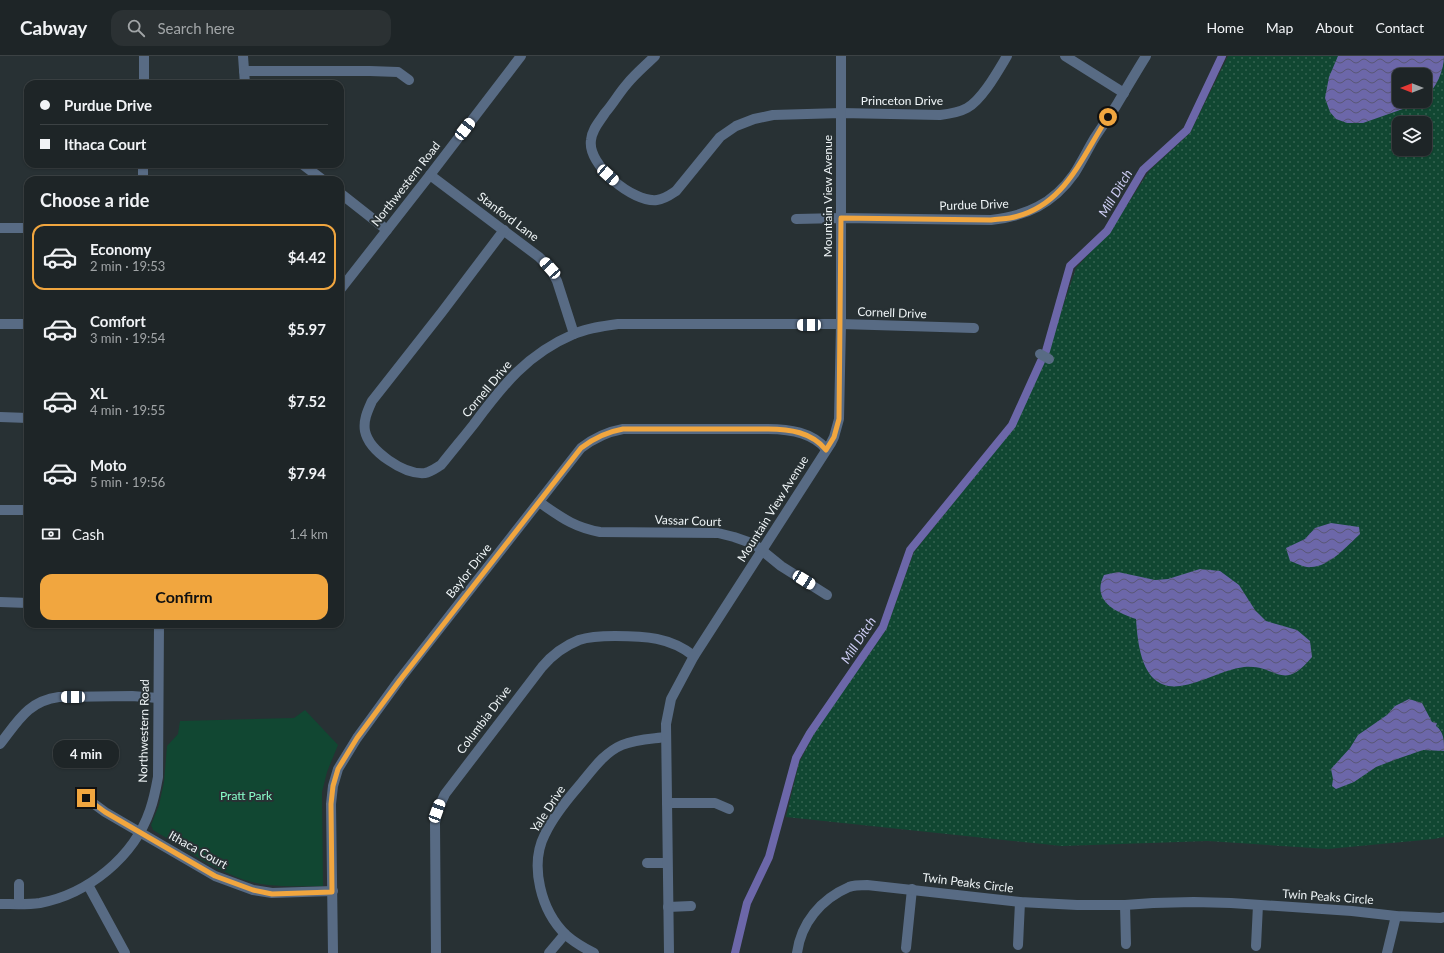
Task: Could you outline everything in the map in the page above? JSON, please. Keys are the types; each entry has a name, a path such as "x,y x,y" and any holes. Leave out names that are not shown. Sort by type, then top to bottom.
{"street":[{"path":"144,56 144,80"},
{"path":"244,56 245,80"},
{"name":"Northwestern Road","path":"344,285 521,56"},
{"name":"Princeton Drive","path":"655,56 627,84 594,130 591,139 591,146 594,158 601,168 616,182 637,196 657,200 667,197 676,191 720,137 736,126 754,119 773,115 841,113 954,114 968,108 976,101 1007,56"},
{"name":"Mountain View Avenue","path":"668,953 666,715 671,698 694,656 834,437 839,419 841,324 841,56"},
{"path":"1065,56 1124,93"},
{"name":"Purdue Drive","path":"796,219 841,218 991,220 1011,218 1029,212 1046,203 1059,192 1074,174 1094,138 1124,93 1146,56"},
{"path":"244,71 370,70 398,72 409,80"},
{"path":"307,168 318,176"},
{"name":"Stanford Lane","path":"430,175 539,256 550,268 557,281 574,334"},
{"path":"344,196 387,230"},
{"path":"0,228 24,228"},
{"name":"Cornell Drive","path":"504,230 372,401 367,413 365,426 368,440 394,465 409,471 424,473 432,471 442,465 504,384 526,362 549,346 574,334 596,327 618,324 841,324 974,328"},
{"path":"0,324 24,324"},
{"path":"1040,354 1050,359"},
{"path":"0,417 24,418"},
{"name":"Baylor Drive","path":"333,953 331,804 333,786 338,769 357,738 400,680 581,448 594,438 623,429 781,429 808,435 816,439 826,450"},
{"name":"Vassar Court","path":"539,502 569,522 584,529 595,531 718,533 734,537 754,544 781,566 827,595"},
{"path":"0,510 24,510"},
{"path":"0,602 24,602"},
{"name":"Northwestern Road","path":"0,904 48,901 68,895 88,885 116,862 131,846 150,811 158,777 159,628"},
{"name":"Columbia Drive","path":"436,953 435,823 440,803 445,794 542,667 557,652 568,645 579,640 597,636 650,637 687,650 694,656"},
{"path":"0,744 29,709 38,702 48,698 132,696 158,698"},
{"name":"Yale Drive","path":"594,953 580,945 566,934 554,919 543,898 538,882 537,864 540,846 545,833 562,806 597,764 608,754 620,746 635,740 666,737"},
{"name":"Ithaca Court","path":"86,798 105,812 215,876 253,890 272,894 332,892"},
{"path":"667,803 715,802 729,809"},
{"path":"647,863 667,863"},
{"path":"19,884 19,904"},
{"path":"88,885 125,953"},
{"name":"Twin Peaks Circle","path":"797,953 805,924 814,912 832,896 850,886 867,885 1020,902 1077,905 1125,905 1194,902 1352,911 1396,916 1444,917"},
{"name":"Twin Peaks Circle","path":"906,948 912,889"},
{"name":"Twin Peaks Circle","path":"1018,945 1020,902"},
{"path":"1125,905 1126,944"},
{"path":"1256,946 1258,905"},
{"path":"668,907 691,906"},
{"path":"1387,953 1396,916"},
{"path":"549,953 566,934"}],"green space":[{"path":"1228,56 1444,56 1444,837 1328,849 1208,841 1062,846 786,817 799,763 816,730 886,630 914,552 1013,429 1042,368 1076,268 1111,230 1149,171 1190,133"},
{"name":"Pratt Park","path":"305,710 338,745 327,772 322,792 323,886 268,885 238,878 208,864 153,830 151,825 159,805 164,782 167,746 178,734 180,721 294,718"}],"water":[{"path":"1338,56 1444,56 1443,67 1439,79 1432,90 1432,68 1392,68 1392,108 1406,108 1363,123 1347,123 1336,119 1330,112 1325,98 1329,77"},
{"path":"1331,523 1359,527 1360,534 1338,555 1318,566 1306,567 1290,561 1286,548 1305,539 1315,528"},
{"path":"1200,569 1220,571 1239,585 1255,610 1266,621 1297,630 1310,641 1312,657 1302,668 1293,674 1279,674 1255,667 1244,667 1180,686 1167,686 1157,681 1150,674 1144,664 1138,642 1136,619 1114,609 1103,599 1101,584 1104,575 1118,572 1155,580 1168,579"},
{"path":"1409,699 1422,703 1432,722 1437,723 1436,726 1441,731 1443,737 1444,751 1423,750 1376,767 1354,782 1336,789 1332,786 1333,779 1331,769 1350,748 1358,735 1387,715 1395,706"}],"waterway":[{"name":"Mill Ditch","path":"1046,351 1070,266 1107,231 1143,170 1187,130 1222,56"},
{"name":"Mill Ditch","path":"735,953 747,903 769,857 796,758 810,733 883,627 910,550 1012,425 1041,361"}],"route":[{"path":"86,798 105,812 215,876 253,890 272,894 332,892 331,804 333,786 338,769 357,738 400,680 581,448 594,438 623,429 777,429 808,435 816,439 826,450 834,437 839,419 841,218 991,220 1011,218 1029,212 1046,203 1059,192 1074,174 1094,138 1108,117"}]}
